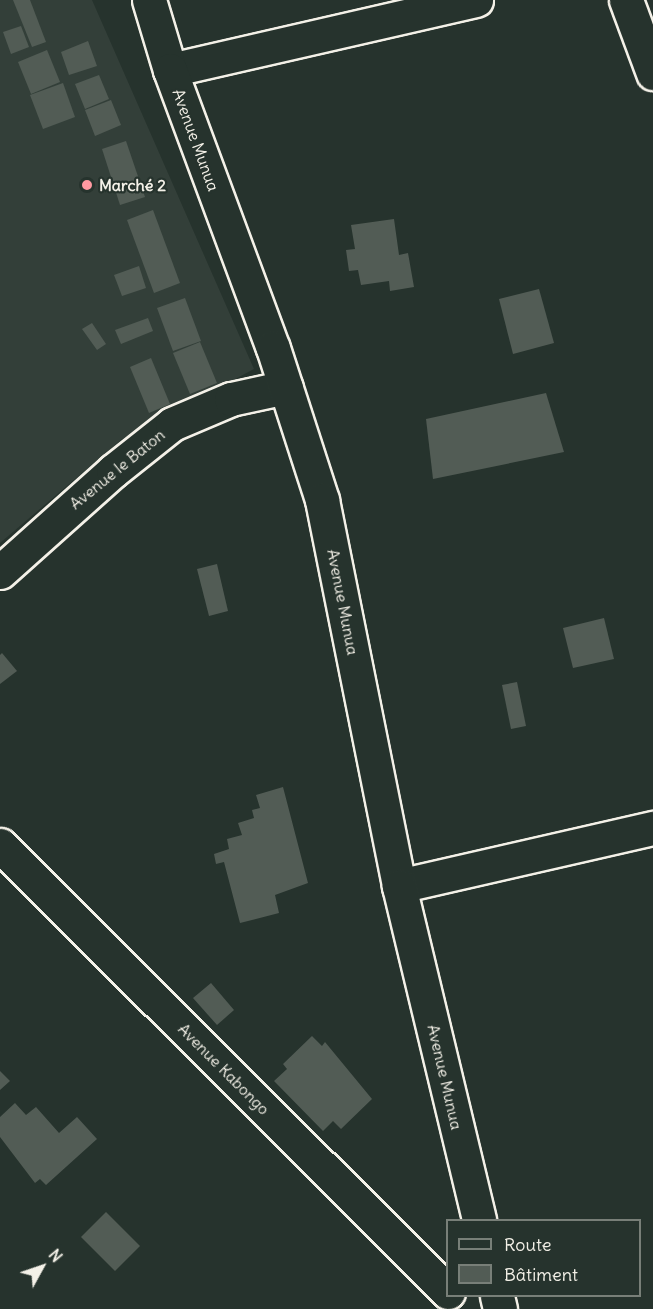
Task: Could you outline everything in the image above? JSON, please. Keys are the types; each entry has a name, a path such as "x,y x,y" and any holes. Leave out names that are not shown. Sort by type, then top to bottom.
{"street":[{"name":"Avenue Munua","path":"149,0 170,70 286,387 322,500 399,886 479,1219"},
{"path":"170,70 476,0"},
{"path":"626,0 653,73"},
{"name":"Avenue le Baton","path":"0,572 113,471 172,424 231,399 286,387"},
{"path":"399,886 653,828"},
{"name":"Avenue Kabongo","path":"0,845 446,1291"},
{"path":"452,1297 465,1309"}],"shaded area":[{"name":"Marché 2","path":"0,0 92,0 254,369 122,439 0,543"}],"building":[{"path":"13,0 30,0 46,42 32,47"},
{"path":"21,26 29,47 11,54 3,32"},
{"path":"88,41 97,66 69,75 61,52"},
{"path":"47,50 60,82 31,94 18,62"},
{"path":"99,75 109,99 85,109 75,84"},
{"path":"63,83 75,117 43,129 30,95"},
{"path":"111,100 121,125 95,136 85,110"},
{"path":"126,141 145,197 120,205 102,149"},
{"path":"153,210 180,283 154,293 127,220"},
{"path":"394,219 399,255 408,253 414,287 390,291 389,281 361,285 358,270 349,271 346,250 355,249 351,225"},
{"path":"139,266 146,288 122,296 114,275"},
{"path":"539,289 554,343 513,354 499,299"},
{"path":"185,298 201,341 173,351 157,308"},
{"path":"148,318 153,331 121,344 115,330"},
{"path":"92,323 106,344 97,350 82,329"},
{"path":"200,342 217,383 190,394 173,353"},
{"path":"151,358 170,404 149,413 130,367"},
{"path":"546,393 564,452 433,479 426,419"},
{"path":"217,564 228,611 209,616 197,569"},
{"path":"604,618 614,659 573,668 563,628"},
{"path":"2,653 17,671 0,684 0,655"},
{"path":"517,682 526,726 511,729 502,685"},
{"path":"283,787 308,883 275,895 279,913 240,923 224,862 216,864 214,854 229,849 227,839 242,835 238,823 254,818 252,810 260,808 256,795"},
{"path":"211,983 234,1010 217,1025 193,998"},
{"path":"312,1036 322,1046 325,1042 372,1099 341,1129 333,1121 323,1131 274,1081 287,1069 283,1064"},
{"path":"0,1071 10,1081 0,1090"},
{"path":"15,1103 26,1115 36,1107 59,1133 77,1117 97,1139 46,1185 40,1179 35,1183 0,1137 0,1117"},
{"path":"106,1212 140,1246 115,1271 81,1237"}],"place":[{"name":"Marché 2","path":"87,185"}]}
